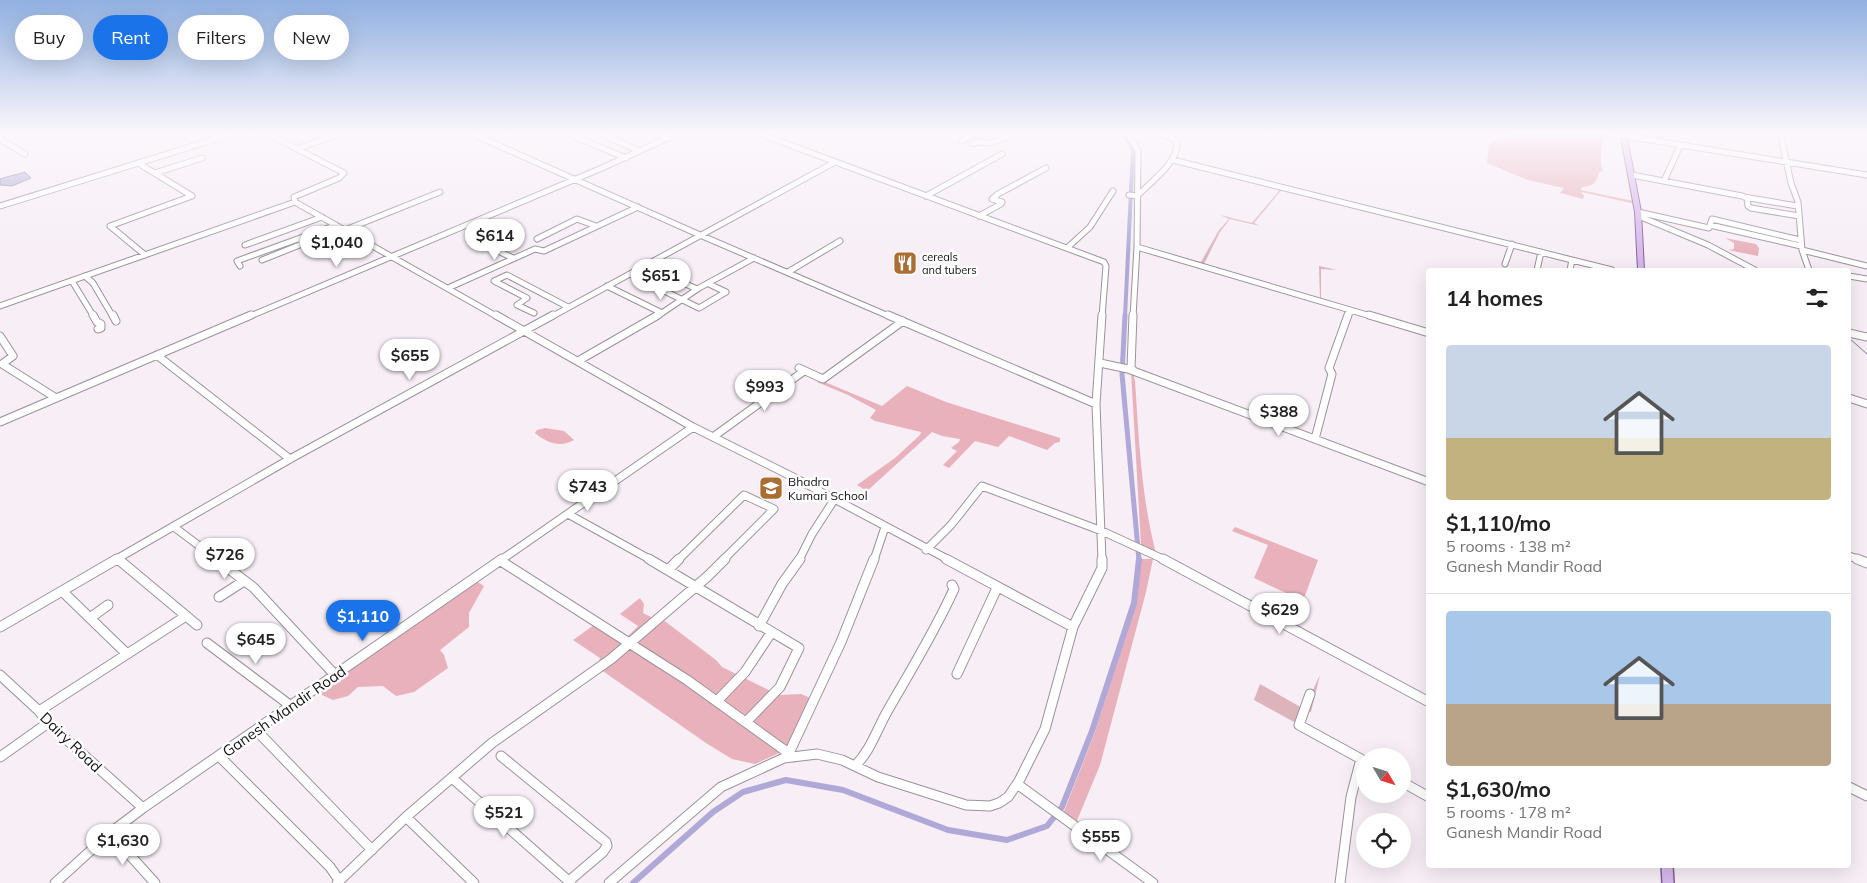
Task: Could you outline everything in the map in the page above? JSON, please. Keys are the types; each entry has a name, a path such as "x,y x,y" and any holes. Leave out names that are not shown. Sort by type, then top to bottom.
{"main road":[{"path":"1632,175 1638,214 1641,268"},
{"path":"1667,868 1668,883"}],"street":[{"path":"0,206 105,173"},
{"path":"145,255 110,226 192,196 155,173"},
{"path":"295,202 294,197 339,178 344,173"},
{"path":"560,173 1096,404"},
{"path":"0,422 588,173"},
{"path":"0,627 290,459 814,173"},
{"path":"609,883 721,788 792,755 817,754 842,760 878,777 966,805 990,806 1008,797 1045,729 1073,627 1102,568 1096,404 1106,266 1104,262 865,173"},
{"path":"926,196 967,173"},
{"path":"979,216 1001,204 1002,202 992,199 998,194 1036,173"},
{"path":"1131,370 1137,247 1138,173"},
{"path":"1137,196 1160,173"},
{"path":"1226,173 1512,244 1600,268"},
{"path":"1664,181 1668,173"},
{"path":"1789,173 1799,216 1801,246 1808,268"},
{"path":"1632,175 1797,206"},
{"path":"1865,175 1867,184"},
{"path":"1067,248 1090,227 1113,191"},
{"path":"345,230 440,192"},
{"path":"1129,195 1137,196"},
{"path":"1744,197 1747,198 1748,206 1751,208 1751,215"},
{"path":"295,202 712,437 1073,627"},
{"path":"0,306 295,202"},
{"path":"448,288 535,249 544,251 638,207"},
{"path":"1751,208 1799,216"},
{"path":"1638,214 1709,228 1712,219 1867,266"},
{"path":"1638,214 1702,242 1751,268"},
{"path":"245,245 322,218"},
{"path":"537,239 577,220 596,226"},
{"path":"240,266 236,262 336,225"},
{"path":"262,260 302,244 300,238"},
{"path":"788,272 840,241"},
{"path":"1506,264 1512,244"},
{"path":"486,245 513,258"},
{"path":"1137,247 1426,332"},
{"path":"1537,268 1542,252"},
{"path":"578,361 662,312 697,289 754,258"},
{"path":"1570,268 1572,260"},
{"path":"645,266 697,289"},
{"path":"630,274 680,300 700,308 726,292 709,284"},
{"path":"534,313 517,304 527,298 494,281 507,275 568,308"},
{"path":"85,276 93,282 116,322"},
{"path":"1851,276 1867,279"},
{"path":"72,281 97,322 101,324 101,328 98,329"},
{"path":"607,286 662,312"},
{"path":"1315,439 1332,374 1329,368 1350,310"},
{"path":"712,437 802,369 823,379 904,321"},
{"path":"1851,333 1867,336"},
{"path":"0,336 13,356 2,364 56,398"},
{"path":"158,356 290,459"},
{"path":"1100,363 1131,370 1426,481"},
{"path":"1851,399 1867,404"},
{"name":"Ganesh Mandir Road","path":"55,883 110,833 143,808 694,427"},
{"path":"926,550 951,524 982,486 1102,531 1130,545 1142,548 1426,700"},
{"path":"219,756 330,867 338,882 406,817 492,743 611,659 631,642 696,586 774,509 744,495 668,570"},
{"path":"759,626 782,584 802,556 812,534 834,500"},
{"path":"568,514 696,586 759,626 799,648 780,687 747,722"},
{"path":"174,527 254,588 335,675"},
{"path":"792,755 870,573 878,542 885,527"},
{"path":"1851,557 1867,563"},
{"path":"118,559 197,626"},
{"path":"501,561 631,642 792,755"},
{"path":"219,597 244,581"},
{"path":"855,766 863,759 885,715 933,633 954,589 952,585"},
{"path":"957,674 997,588"},
{"path":"62,591 128,654"},
{"path":"90,618 108,605"},
{"path":"39,711 186,616"},
{"path":"717,701 745,672 771,633"},
{"path":"207,643 291,706"},
{"name":"Dairy Road","path":"0,674 39,711 48,723 143,808"},
{"path":"1310,694 1299,725 1356,756"},
{"path":"0,758 48,723"},
{"path":"256,730 372,850"},
{"path":"452,778 570,882 603,852 608,846 606,842 501,756"},
{"path":"1340,883 1351,798 1356,782"},
{"path":"1016,784 1153,883"},
{"path":"1411,787 1426,795"},
{"path":"1851,788 1867,796"},
{"path":"406,817 474,883"},
{"path":"110,833 155,883"}],"shaded area":[{"path":"21,173 26,173 31,178 12,186 0,185 0,179"},
{"path":"1512,173 1599,173 1594,183 1582,187 1581,190 1633,201 1632,203 1581,192 1584,196 1583,199 1560,193 1564,188 1528,180"},
{"path":"1284,187 1254,223 1260,226 1230,219 1220,232 1204,264 1320,299 1319,266 1337,270 1321,269 1321,300 1142,247 1201,262 1219,230 1229,219 1220,215 1252,223"},
{"path":"1725,238 1756,244 1759,248 1758,256 1728,250 1734,249 1734,243"},
{"path":"1131,371 1135,381 1144,489 1156,553 1141,545"},
{"path":"820,380 882,406 907,386 946,402 1060,438 1060,442 1055,443 1047,450 1009,436 998,447 975,441 949,468 943,465 957,451 951,448 960,439 932,432 867,491 857,485 895,458 921,432 875,421 870,418 876,410 848,395 817,382"},
{"path":"545,428 564,431 574,440 559,444 544,439 535,433 537,430"},
{"path":"1235,527 1318,560 1303,601 1254,578 1268,545 1232,531"},
{"path":"1141,559 1153,559 1146,592 1100,765 1076,823 1063,814 1095,732 1136,604"},
{"path":"476,581 484,586 469,613 469,627 440,650 444,655 448,668 414,692 396,696 383,686 358,687 348,696 333,700 322,695 322,688"},
{"path":"640,598 644,604 643,613 662,619 716,660 722,667 779,695 801,694 815,700 812,713 784,751 755,764 732,759 597,667 600,658 573,640 594,625 624,640 638,626 620,614"},
{"path":"1320,675 1311,712 1304,709"},
{"path":"1260,684 1304,709 1294,722 1254,700"}],"waterway":[{"path":"1125,317 1132,173"},
{"path":"1125,315 1122,374 1139,559"},
{"path":"1851,340 1867,354"},
{"path":"633,883 713,812 743,792 786,780 843,790 948,830 1007,840 1047,826 1062,807 1092,731 1134,603 1139,559"}],"place":[{"name":"cereals and tubers","path":"905,263"},
{"name":"Bhadra Kumari School","path":"771,488"}]}
